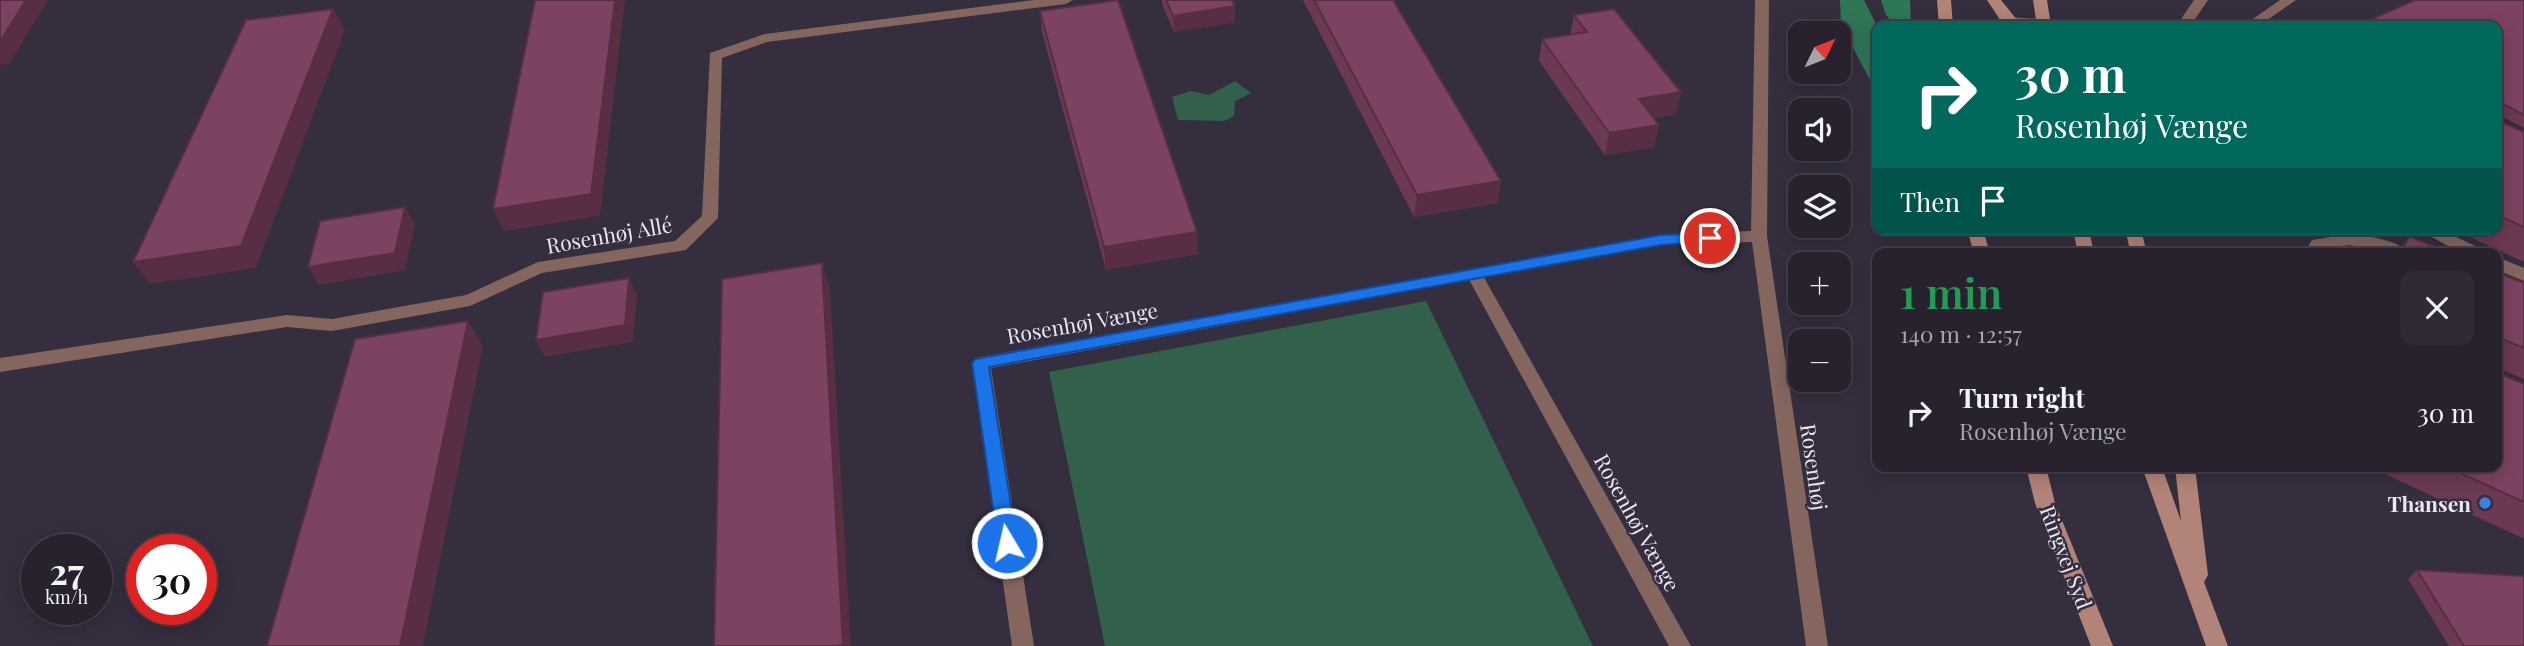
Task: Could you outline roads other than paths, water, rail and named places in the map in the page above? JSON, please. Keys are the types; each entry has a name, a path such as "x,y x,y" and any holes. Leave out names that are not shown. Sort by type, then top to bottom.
{"main road":[{"path":"1944,0 1946,21"},
{"path":"1994,0 2010,21"},
{"path":"2040,0 2043,21"},
{"name":"Ringvej Syd","path":"2037,472 2045,503 2102,646"},
{"path":"2154,472 2217,646"},
{"path":"2186,472 2202,610"}],"street":[{"name":"Rosenhøj Allé","path":"0,365 287,321 332,325 470,300 538,268 680,246 710,218 715,56 765,38 1066,0"},
{"name":"Rosenhøj","path":"1762,0 1759,236 1817,646"},
{"path":"2187,21 2201,0"},
{"path":"2258,21 2289,0"},
{"path":"2438,235 2466,248"},
{"name":"Rosenhøj Vænge","path":"1023,646 981,363 1661,240 1759,236"},
{"path":"2316,248 2318,244 2345,238 2367,240 2388,248"},
{"path":"2502,265 2524,275"},
{"name":"Rosenhøj Vænge","path":"1474,274 1680,646"}],"place":[{"name":"Thansen","path":"2485,503"}]}
